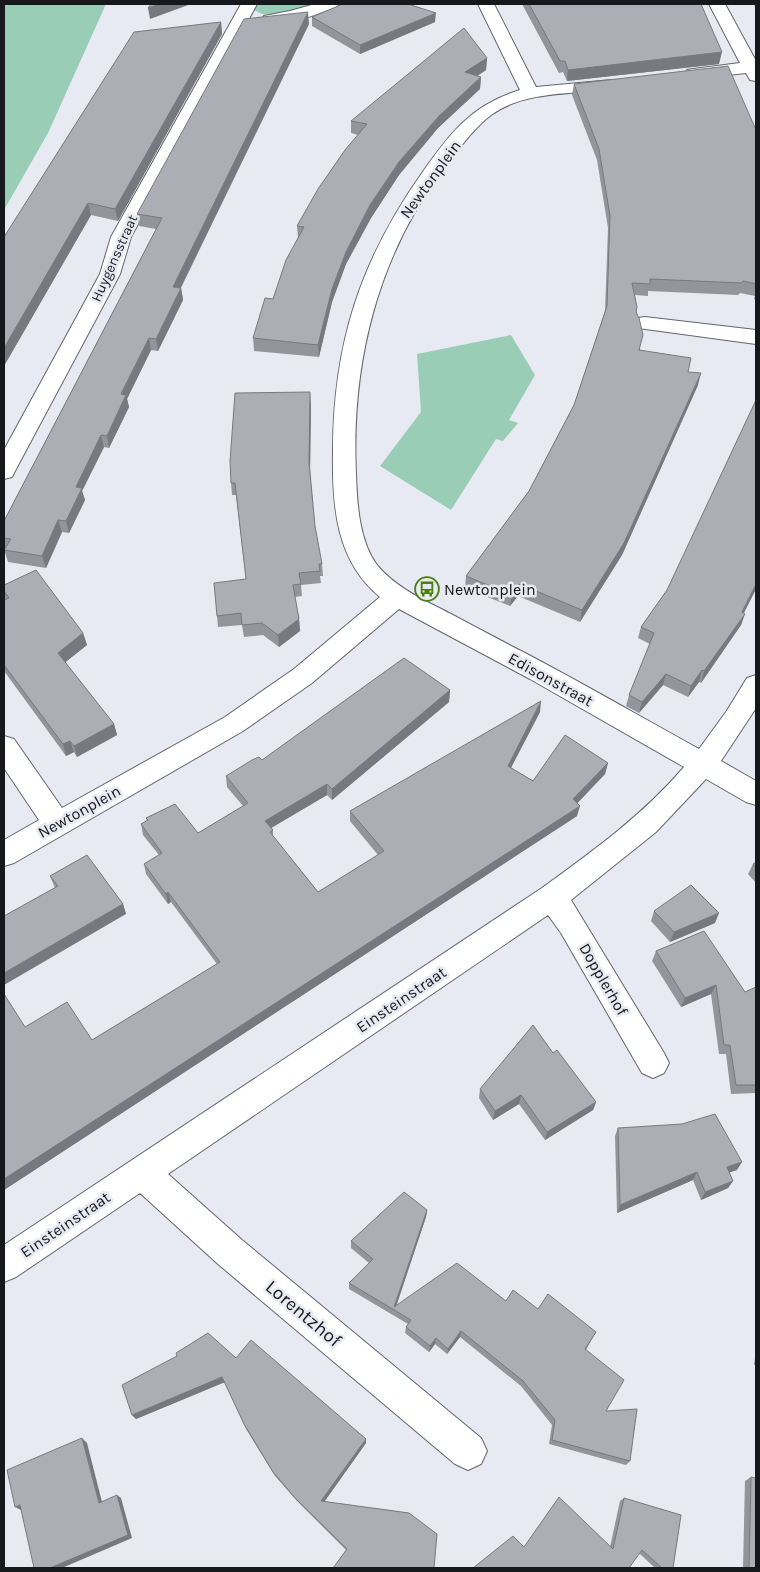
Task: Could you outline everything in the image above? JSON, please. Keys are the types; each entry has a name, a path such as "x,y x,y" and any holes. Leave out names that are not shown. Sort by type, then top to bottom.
{"street":[{"name":"Huygensstraat","path":"4,471 110,274 121,237 245,12 292,16 332,4"},
{"path":"486,4 530,94"},
{"path":"675,76 754,71 717,4"},
{"name":"Newtonplein","path":"4,854 234,724 303,676 397,597 379,583 362,561 350,531 345,492 343,441 346,387 358,323 369,288 386,246 414,196 442,159 481,115 512,98 530,94 628,83"},
{"path":"645,323 756,337"},
{"name":"Edisonstraat","path":"397,597 530,667 756,794"},
{"name":"Einsteinstraat","path":"4,1265 552,897 616,850 660,811 703,763 737,719 756,685"},
{"path":"4,747 57,823"},
{"name":"Dopplerhof","path":"552,897 571,924 653,1063"},
{"name":"Lorentzhof","path":"142,1172 230,1252 468,1451"}],"green space":[{"path":"4,4 106,4 48,133 4,210"},
{"path":"256,4 318,4 286,14 269,15 254,10"},
{"path":"511,335 535,375 509,420 518,423 503,441 496,439 451,510 380,466 421,412 417,354"}],"building":[{"path":"151,4 159,4 148,8"},
{"path":"343,4 408,4 436,13 360,45 312,17"},
{"path":"529,4 701,4 722,52 568,70 565,61 560,61"},
{"path":"308,12 173,287 181,288 156,339 149,338 121,394 126,395 107,436 101,435 76,487 82,488 66,521 58,520 42,556 4,550 11,539 4,538 4,521 162,218 137,214 244,19"},
{"path":"221,22 115,209 88,203 4,348 4,237 134,32"},
{"path":"464,28 487,58 465,72 481,77 439,116 399,162 370,205 346,252 332,289 318,345 253,338 265,298 273,299 286,260 304,227 297,226 318,189 345,150 367,124 351,121"},
{"path":"728,66 756,130 756,284 743,281 741,283 650,279 650,284 632,283 637,307 636,312 643,335 639,350 691,358 688,372 701,373 624,543 582,610 519,584 512,595 466,576 529,491 574,405 607,306 610,216 599,149 574,84"},
{"path":"310,392 309,462 315,526 322,564 319,564 320,571 299,573 301,584 293,585 299,619 278,635 262,623 242,625 241,613 217,616 214,583 246,579 235,483 231,483 230,461 235,393"},
{"path":"756,400 756,584 742,612 745,614 691,686 666,674 642,702 629,695 654,633 641,627 667,590"},
{"path":"36,570 83,633 58,653 114,724 74,746 70,741 63,744 4,665 4,600 9,598 4,591 4,585"},
{"path":"404,658 450,690 332,789 327,784 265,821 273,830 270,832 318,892 384,851 350,811 541,701 508,766 533,781 565,735 608,763 573,799 580,806 4,1179 4,994 25,1027 67,1002 92,1040 220,962 168,892 166,894 144,864 162,853 141,824 148,820 146,818 175,804 198,833 248,803 226,776 252,760 259,757 262,760"},
{"path":"87,855 123,904 4,973 4,916 58,886 50,876"},
{"path":"691,885 719,913 674,932 654,911"},
{"path":"704,931 745,992 756,987 756,1085 736,1085 730,1045 724,1045 716,985 685,998 656,951"},
{"path":"533,1025 553,1053 557,1050 596,1102 547,1132 521,1095 495,1111 480,1089"},
{"path":"715,1114 742,1162 727,1167 733,1181 705,1192 697,1172 620,1205 618,1128 682,1124"},
{"path":"404,1192 427,1210 394,1307 457,1263 506,1301 513,1290 538,1309 548,1294 596,1332 585,1349 624,1380 606,1411 637,1409 630,1461 552,1440 555,1420 523,1381 461,1331 448,1349 436,1338 430,1346 406,1327 411,1320 349,1283 373,1259 351,1241"},
{"path":"208,1333 236,1358 251,1340 366,1439 321,1501 409,1513 437,1534 434,1568 333,1568 347,1549 295,1498 273,1472 244,1424 222,1377 132,1415 122,1385 177,1356 176,1353"},
{"path":"82,1438 99,1503 117,1495 128,1535 50,1568 34,1568 20,1505 15,1507 7,1470"},
{"path":"751,1477 756,1478 756,1568 749,1568"},
{"path":"559,1497 613,1549 624,1498 681,1515 673,1568 662,1568 642,1550 629,1568 473,1568 513,1536 524,1547"}],"place":[{"name":"Newtonplein","path":"427,589"}]}
